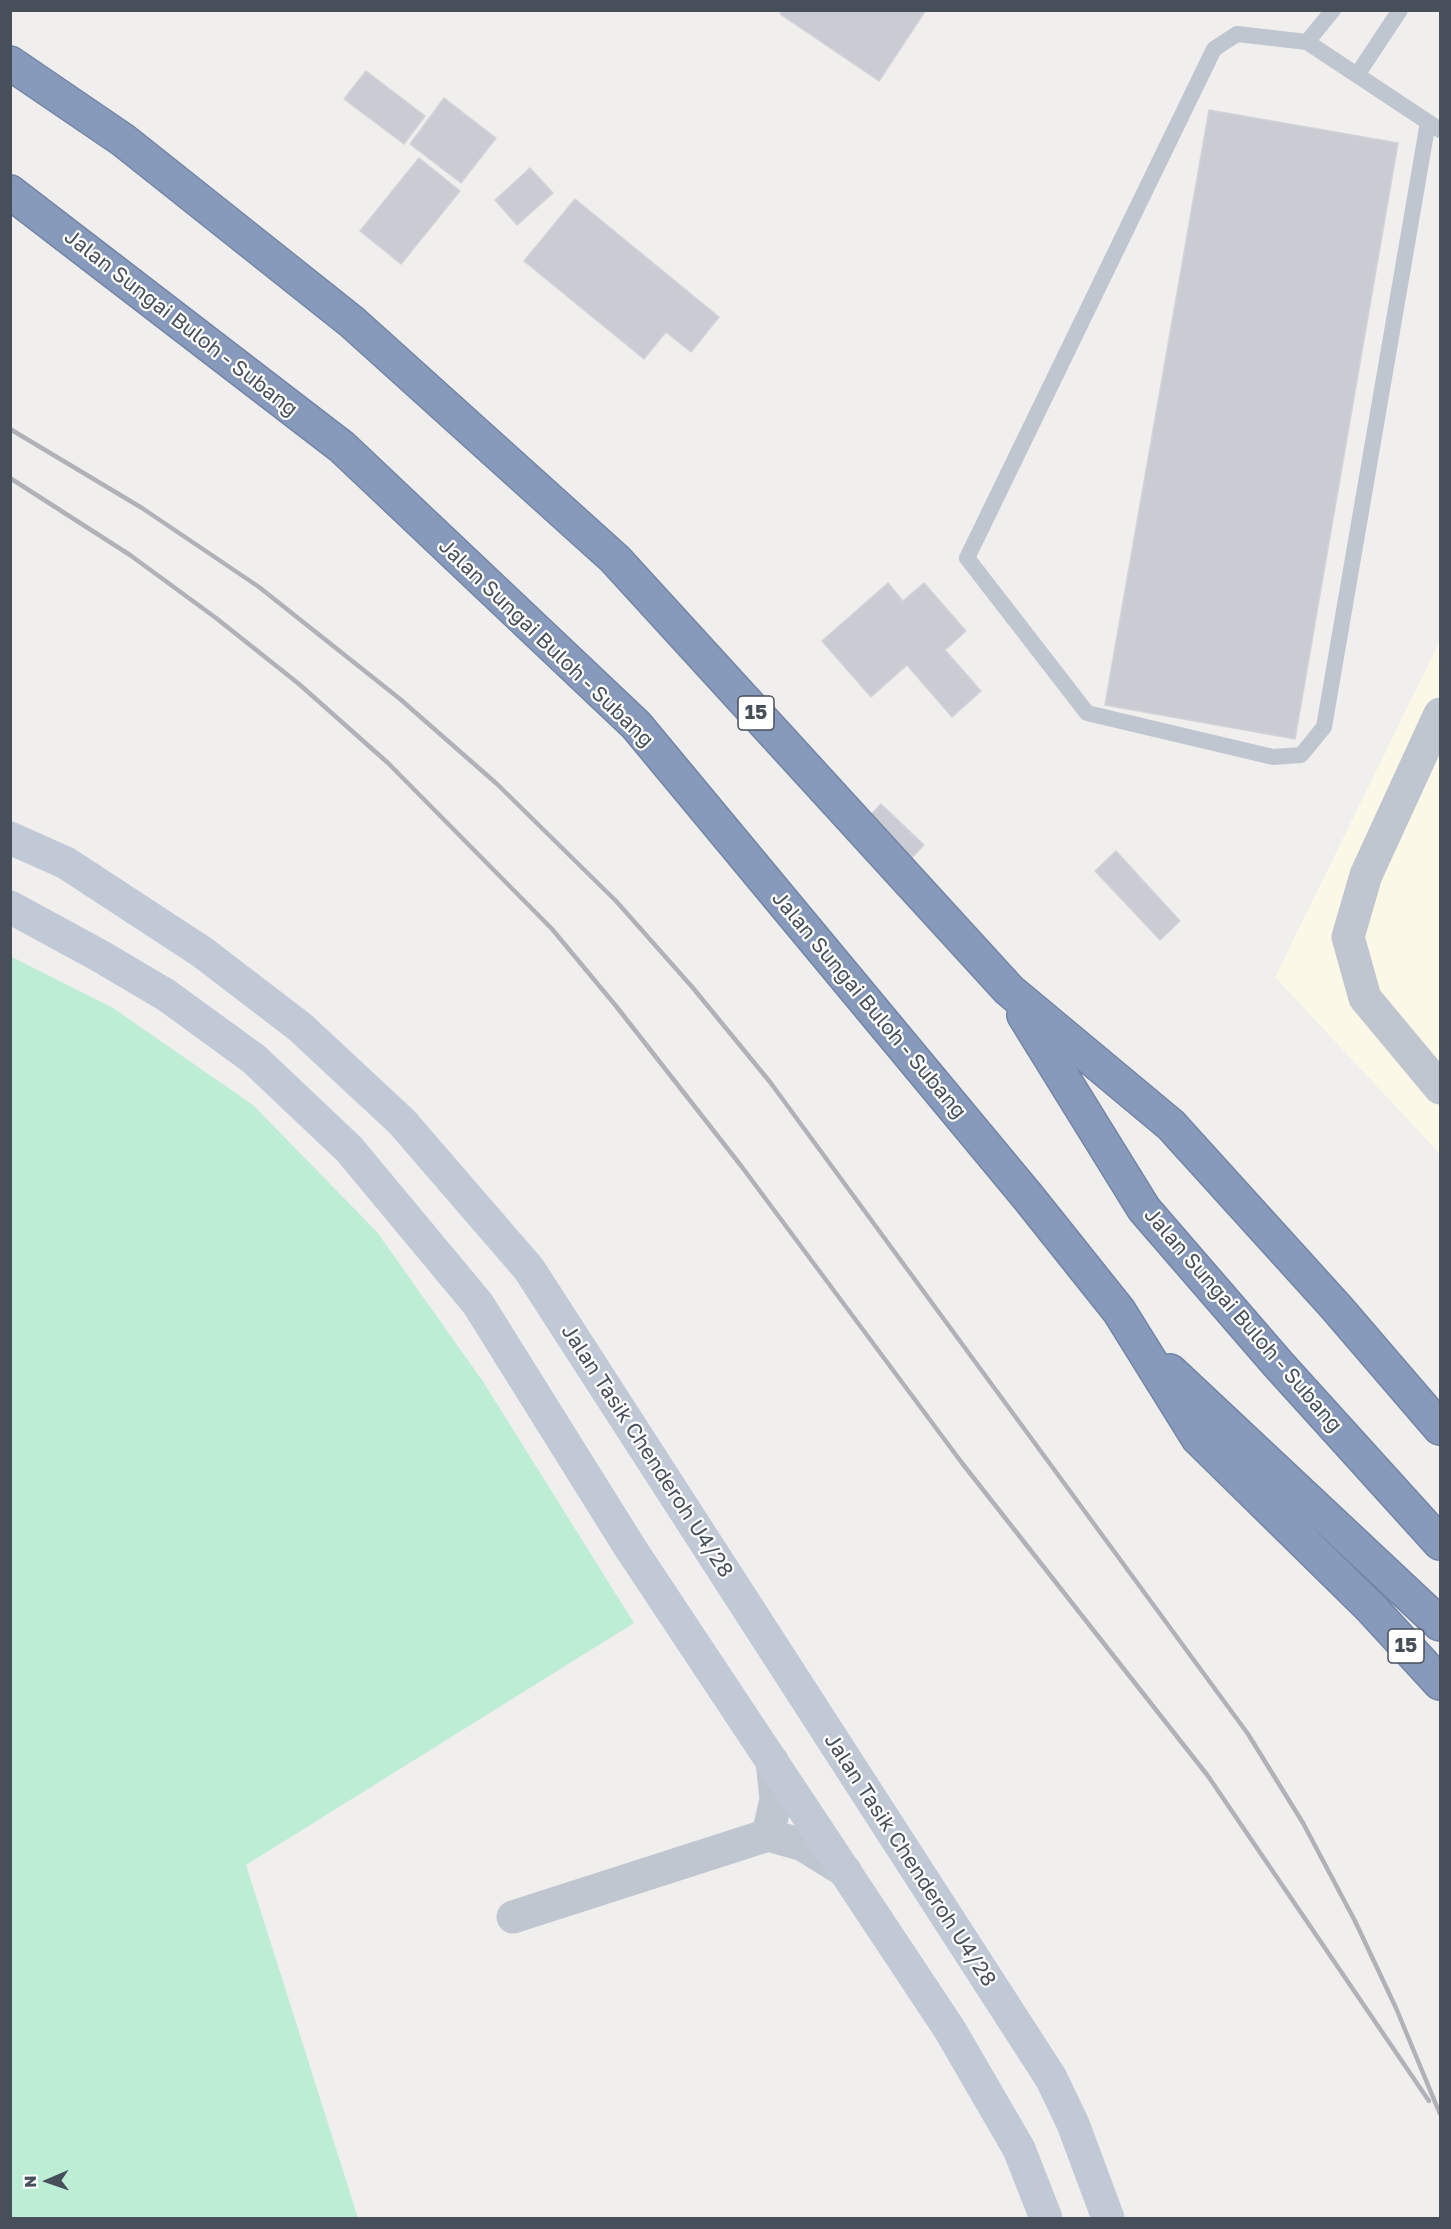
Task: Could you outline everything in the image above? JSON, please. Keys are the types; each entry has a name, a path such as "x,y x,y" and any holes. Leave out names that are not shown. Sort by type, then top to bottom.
{"highway":[{"name":"Jalan Sungai Buloh - Subang","path":"10,63 123,140 352,322 615,559 1009,990 1171,1125 1336,1307 1440,1428"},
{"name":"Jalan Sungai Buloh - Subang","path":"10,192 342,447 636,724 1028,1197 1119,1311 1176,1377 1440,1624"},
{"name":"Jalan Sungai Buloh - Subang","path":"1009,990 1144,1209 1278,1364 1440,1543"},
{"name":"Jalan Sungai Buloh - Subang","path":"1119,1311 1198,1438 1372,1608 1440,1683"}],"street":[{"path":"1440,714 1366,875 1348,936 1365,998 1440,1088"},
{"name":"Jalan Tasik Chenderoh U4/28","path":"10,838 66,863 202,952 300,1027 402,1122 529,1269 1051,2078 1073,2124 1108,2218"},
{"path":"10,907 166,995 254,1059 349,1149 478,1304 629,1546 950,2030 1019,2149 1041,2214"},
{"path":"768,1835 776,1799 772,1761"},
{"path":"513,1917 768,1835 803,1845 844,1871"}],"lane":[{"path":"1306,42 1333,10"},
{"path":"1357,75 1400,10"},
{"path":"1237,34 1306,42 1434,126 1324,727 1300,755 1273,757 1087,713 967,558 1214,49 1237,34"}],"shaded area":[{"path":"1440,641 1440,1154 1275,977"}],"green space":[{"path":"10,956 113,1008 253,1105 377,1232 484,1383 634,1623 246,1865 358,2218 11,2218"}],"building":[{"path":"782,10 926,10 879,81 780,14"},
{"path":"366,71 425,116 404,144 344,99"},
{"path":"444,98 496,138 461,183 410,144"},
{"path":"1209,110 1398,143 1295,739 1105,705"},
{"path":"419,158 460,191 401,264 360,231"},
{"path":"530,168 553,193 517,225 495,200"},
{"path":"575,199 719,317 691,352 666,332 644,359 524,261"},
{"path":"888,583 903,601 924,583 966,631 945,650 981,691 952,717 907,665 871,697 822,641"},
{"path":"881,804 924,845 909,861 866,820"},
{"path":"1116,851 1180,921 1160,940 1095,871"}],"railway":[{"path":"10,429 142,508 259,587 400,699 497,784 616,901 693,988 770,1082 1248,1734 1303,1823 1355,1921 1396,2008 1440,2114"},
{"path":"10,478 130,555 216,618 299,684 388,763 552,929 616,1006 742,1167 962,1463 1208,1776 1429,2101"}]}
